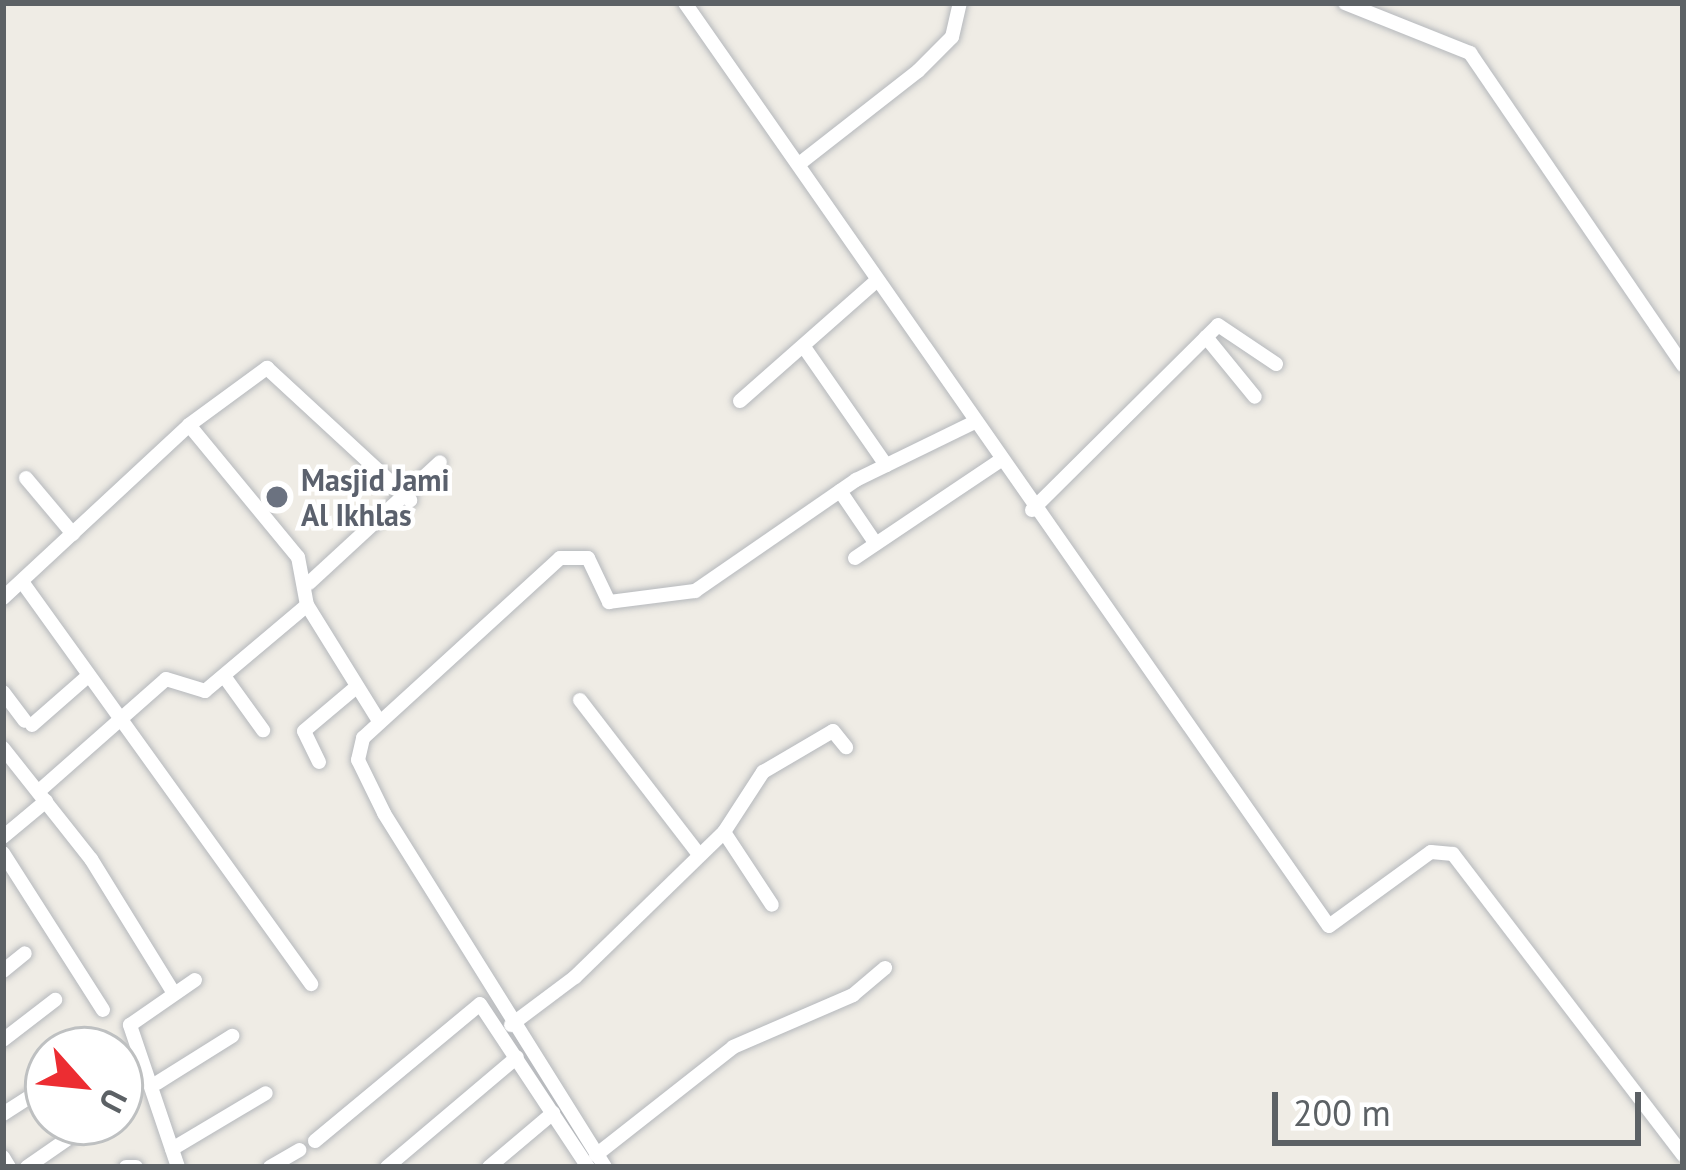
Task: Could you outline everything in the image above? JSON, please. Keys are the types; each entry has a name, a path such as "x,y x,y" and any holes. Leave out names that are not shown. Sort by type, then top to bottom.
{"street":[{"path":"685,3 799,164 971,424 1329,926 1431,853 1453,854 1683,1155"},
{"path":"799,164 918,71 952,37 960,3"},
{"path":"1345,3 1470,53 1683,365"},
{"path":"740,401 875,282"},
{"path":"1032,510 1206,337 1229,325 1276,364"},
{"path":"1667,339 1683,325"},
{"path":"1206,337 1255,397"},
{"path":"804,347 886,465"},
{"path":"3,598 189,425 267,368 410,500"},
{"path":"596,1163 553,1112 511,1024 358,760 379,721 560,558 588,557 603,600 709,585 840,491 971,424"},
{"path":"189,425 309,583 308,605 379,721"},
{"path":"309,583 410,500 440,462"},
{"path":"855,558 998,462"},
{"path":"26,478 73,534"},
{"path":"840,491 874,542"},
{"path":"23,583 310,984"},
{"path":"3,837 170,676 202,692 308,605"},
{"path":"3,692 29,723 88,676"},
{"path":"224,676 263,730"},
{"path":"319,762 304,731 355,688"},
{"path":"580,700 698,853"},
{"path":"511,1024 575,977 724,832 763,772 832,731 846,747"},
{"path":"3,748 43,796 173,992"},
{"path":"724,832 772,905"},
{"path":"3,853 103,1010"},
{"path":"3,971 25,952"},
{"path":"596,1163 733,1046 854,995 885,968"},
{"path":"178,1167 158,1083 131,1020 195,980"},
{"path":"5,1034 55,1000"},
{"path":"315,1141 475,1006 544,1088 596,1163"},
{"path":"158,1083 232,1036"},
{"path":"387,1167 517,1057"},
{"path":"172,1149 266,1093"},
{"path":"489,1167 553,1112"},
{"path":"28,1167 58,1146"},
{"path":"270,1167 299,1150"},
{"path":"3,1157 9,1167"}],"place":[{"name":"Masjid Jami Al Ikhlas","path":"277,497"}]}
